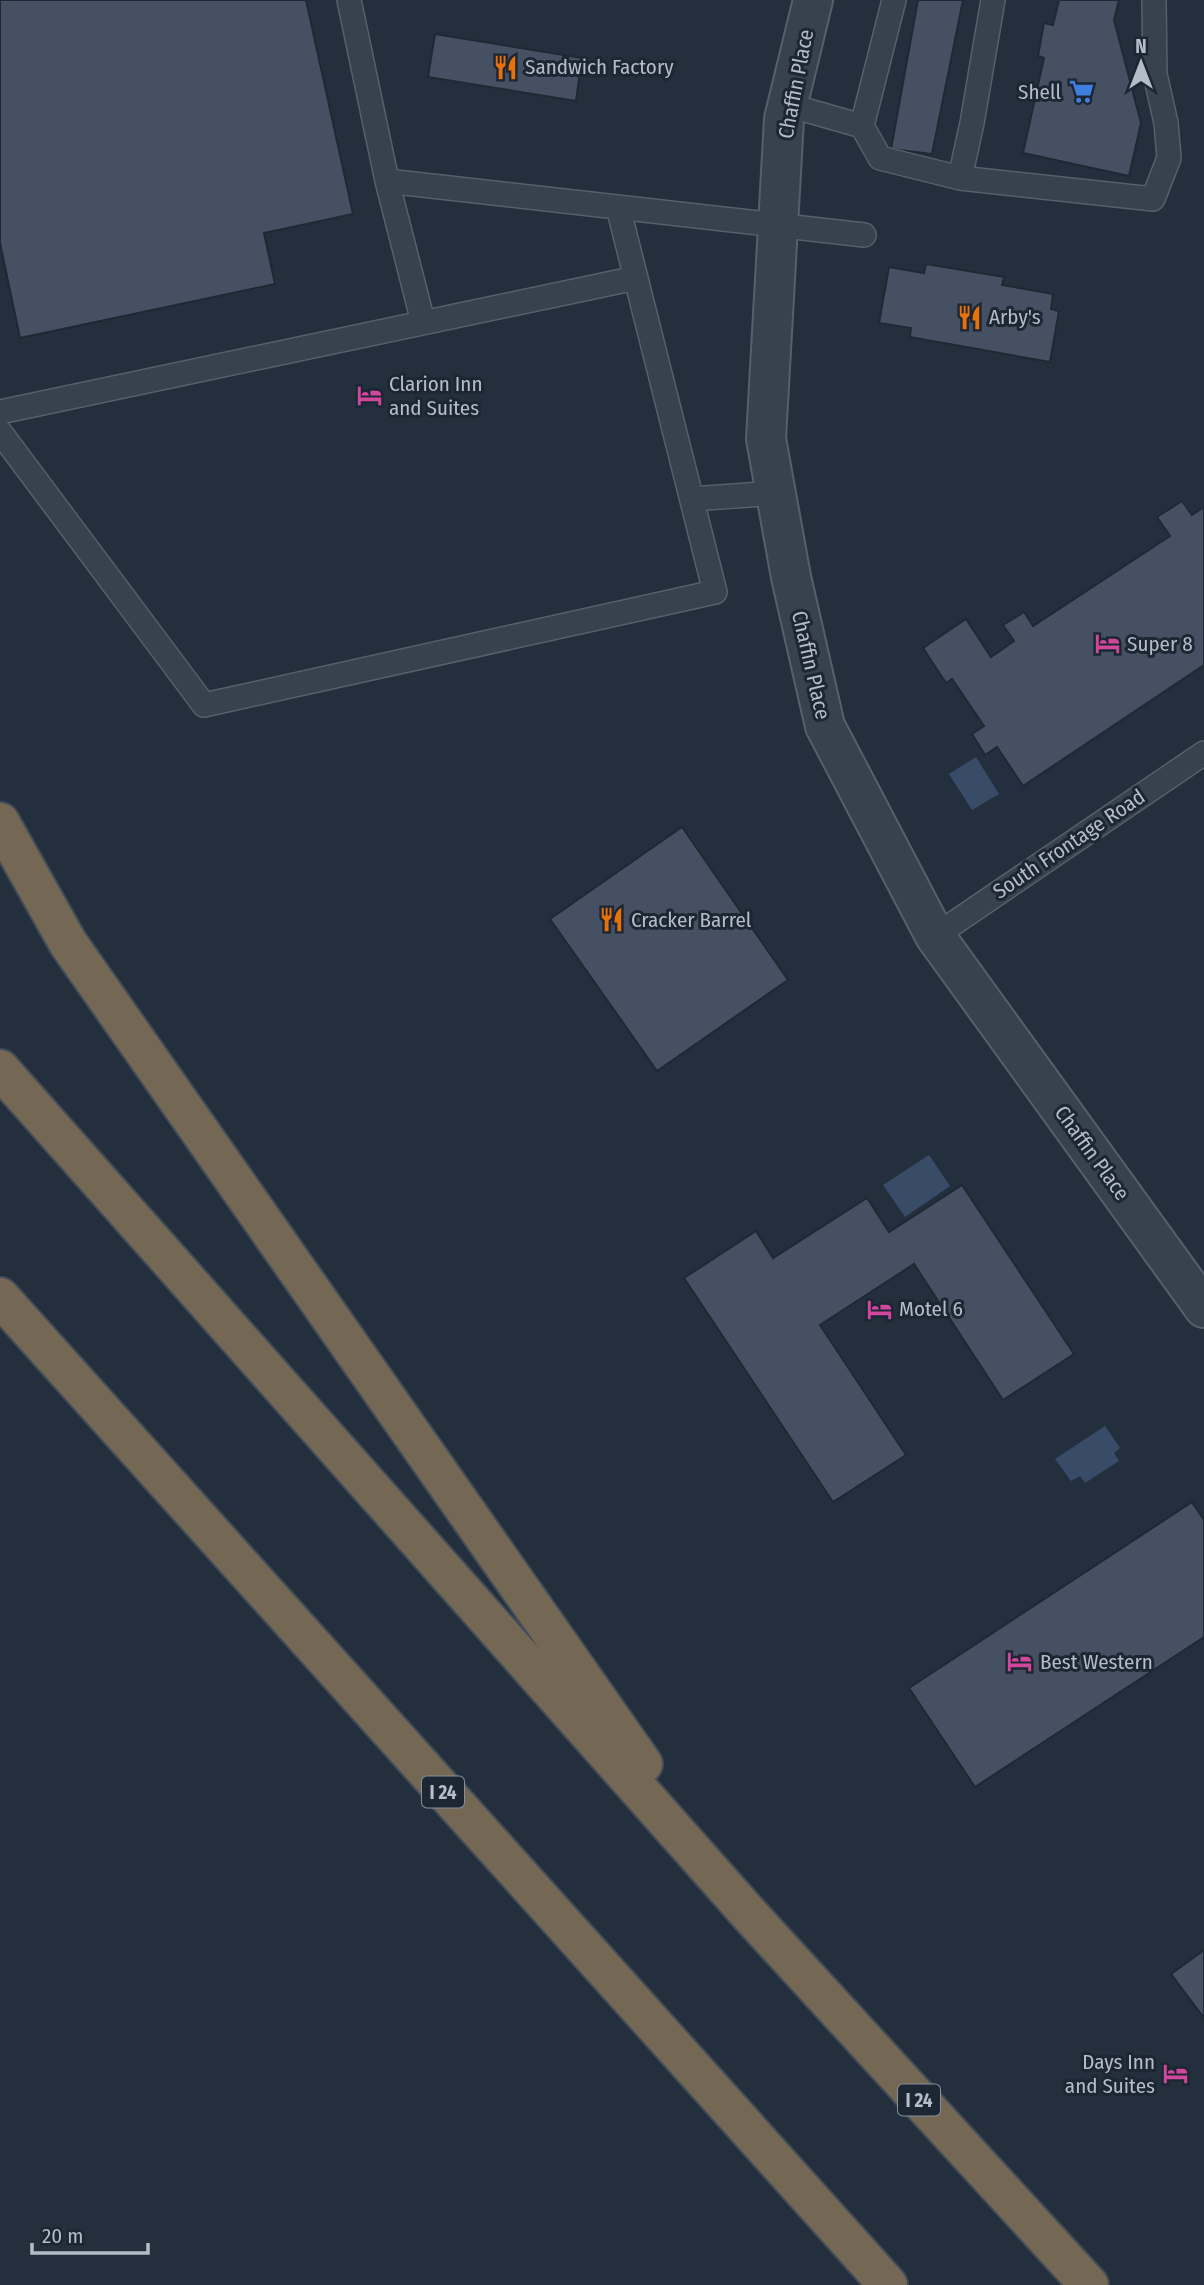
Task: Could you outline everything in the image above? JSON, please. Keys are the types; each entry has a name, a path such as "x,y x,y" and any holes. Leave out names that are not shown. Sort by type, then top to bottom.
{"highway":[{"path":"0,822 68,943 748,1914"},
{"name":"I 24","path":"0,1069 748,1914 1089,2285"},
{"name":"I 24","path":"0,1297 888,2285"}],"street":[{"name":"Chaffin Place","path":"813,0 784,119 766,439 791,577 825,726 935,936 1204,1308"}],"lane":[{"path":"349,0 387,181 423,322"},
{"path":"894,0 862,126 880,158 960,178 1153,199 1169,158 1166,124 1155,74 1154,0"},
{"path":"960,178 993,0"},
{"path":"788,105 862,126"},
{"path":"387,181 864,235"},
{"path":"0,432 204,705 715,592 618,207"},
{"path":"0,412 636,278"},
{"path":"692,499 776,493"},
{"name":"South Frontage Road","path":"935,936 1204,753"}],"water":[{"path":"976,757 999,794 972,810 949,774"},
{"path":"929,1155 950,1186 905,1217 883,1185"},
{"path":"1105,1426 1120,1448 1114,1453 1119,1461 1085,1483 1080,1476 1071,1481 1055,1459"}],"building":[{"path":"0,0 306,0 353,214 264,233 275,284 20,338 0,243"},
{"path":"918,0 963,0 932,154 891,149"},
{"path":"1059,0 1119,0 1114,20 1141,123 1129,176 1023,153 1044,58 1038,56 1044,23 1053,25"},
{"name":"Sandwich Factory","path":"435,34 582,58 576,101 428,77"},
{"name":"Arby's","path":"926,264 1004,277 1002,285 1053,294 1051,309 1059,311 1050,362 910,337 911,328 879,323 889,267 924,273"},
{"name":"Super 8","path":"1182,501 1192,515 1204,507 1204,665 1023,786 997,747 985,755 972,734 984,726 952,679 946,683 923,648 966,619 991,657 1014,641 1003,625 1024,612 1033,626 1170,536 1157,517"},
{"path":"682,827 788,980 657,1071 550,919"},
{"path":"962,1185 1074,1354 1003,1400 914,1264 820,1325 906,1455 833,1502 684,1278 756,1231 773,1258 867,1198 889,1232"},
{"path":"1192,1502 1204,1520 1204,1637 975,1787 909,1688"},
{"path":"1204,1950 1204,2018 1171,1974"}],"place":[{"name":"Sandwich Factory","path":"505,67"},
{"name":"Shell","path":"1081,92"},
{"name":"Arby's","path":"969,317"},
{"name":"Clarion Inn and Suites","path":"369,396"},
{"name":"Super 8","path":"1107,644"},
{"name":"Cracker Barrel","path":"611,920"},
{"name":"Motel 6","path":"879,1309"},
{"name":"Best Western","path":"1020,1662"},
{"name":"Days Inn and Suites","path":"1175,2074"}]}
